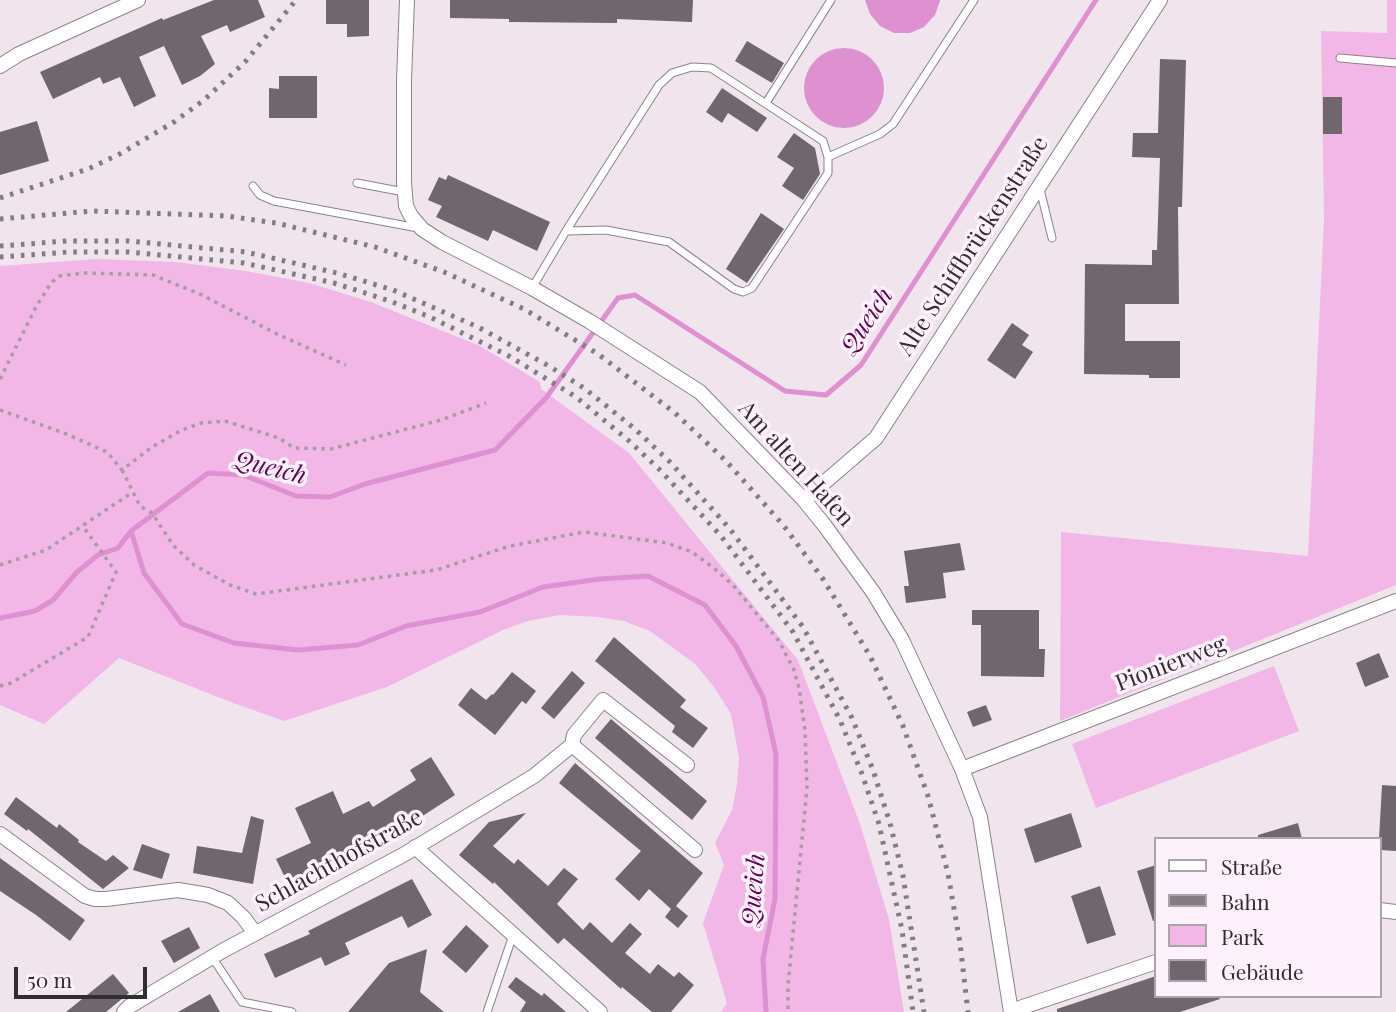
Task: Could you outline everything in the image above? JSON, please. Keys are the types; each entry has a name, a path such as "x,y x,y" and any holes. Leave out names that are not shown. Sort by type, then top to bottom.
{"street":[{"path":"0,66 19,54 138,0"},
{"path":"407,0 404,81 405,192 411,216 422,229"},
{"name":"Alte Schiffbrückenstraße","path":"804,500 876,438 1160,0"},
{"name":"Am alten Hafen","path":"422,229 589,321 700,392 804,500 873,592 902,640 962,769 980,817 1011,1011 1154,963"},
{"name":"Pionierweg","path":"962,769 1396,601"},
{"name":"Schlachthofstraße","path":"124,1012 212,957 415,847 534,776 572,745 574,734 603,700 687,765"},
{"path":"572,745 695,850"},
{"path":"0,834 85,896 106,899 178,890 208,895 228,904 243,917 255,933"},
{"path":"415,847 597,1011"}],"lane":[{"path":"766,103 831,0"},
{"path":"828,157 880,134 893,124 974,0"},
{"path":"1340,58 1396,63"},
{"path":"532,288 566,231 659,85 672,73 691,67 711,68 823,141 828,157 828,173 751,288 743,292 734,289 669,242 606,230 566,231"},
{"path":"357,183 405,192"},
{"path":"1039,185 1052,238"},
{"path":"253,186 260,195 274,201 422,229"},
{"path":"487,1012 513,934"},
{"path":"212,957 243,1002 292,1012"}],"path":[{"path":"0,379 51,283 59,276 85,273 153,275 202,295 277,334 346,365"},
{"path":"122,470 152,447 201,423 225,421 279,438 294,448 331,449 442,420 486,403"},
{"path":"0,410 107,452 122,470 140,506 152,513 173,545 194,565 230,585 256,594 436,570 510,546 584,532 667,542 692,552 715,569 733,585 779,641 794,670 799,688 808,778 788,985 789,1012"},
{"path":"0,565 46,550 133,492"},
{"path":"0,685 11,683 88,637 116,572 82,525"}],"green space":[{"path":"1387,0 1396,0 1396,585 1060,721 1061,532 1308,556 1324,219 1321,31 1387,33"},
{"path":"96,259 175,262 246,271 309,283 371,302 480,346 540,382 541,389 629,453 798,660 860,824 889,919 904,1012 721,1012 727,1003 703,923 724,865 715,843 732,810 737,784 739,758 731,714 695,664 650,631 624,621 559,615 528,621 503,630 387,687 284,721 119,658 44,724 0,705 0,266"},
{"path":"1274,666 1299,731 1096,808 1072,744"}],"shaded area":[{"path":"865,0 940,1 935,15 924,27 910,33 894,33 880,26 870,14"},
{"path":"844,48 859,51 872,60 881,73 884,88 881,103 872,116 859,125 844,128 829,125 816,116 807,103 804,88 807,73 816,60 829,51"}],"building":[{"path":"214,0 258,0 265,17 230,32 227,25 201,36 215,64 200,76 182,85 164,46 139,57 156,96 134,107 120,77 103,84 100,77 53,99 40,72 162,18 163,20"},
{"path":"326,0 369,0 369,36 347,37 347,24 326,24"},
{"path":"450,0 693,0 692,22 617,19 617,23 509,22 509,19 450,18"},
{"path":"747,41 784,63 772,83 735,61"},
{"path":"1160,59 1186,60 1182,207 1178,207 1179,304 1125,304 1125,341 1180,341 1180,378 1084,374 1085,264 1152,265 1152,250 1157,250 1160,158 1132,157 1133,133 1158,133"},
{"path":"279,76 317,76 317,118 269,118 269,88 279,89"},
{"path":"722,88 767,118 757,132 728,113 722,123 706,112"},
{"path":"1323,97 1342,97 1342,134 1323,134"},
{"path":"37,121 49,161 0,175 0,132"},
{"path":"794,133 815,148 820,174 803,200 782,186 794,168 777,157"},
{"path":"448,175 550,222 537,251 493,230 488,241 436,217 442,206 428,200 439,177 446,180"},
{"path":"761,213 784,229 747,283 726,269"},
{"path":"1012,323 1029,335 1022,345 1033,352 1015,379 987,360"},
{"path":"960,543 965,570 943,573 946,598 906,603 904,586 909,586 904,551"},
{"path":"972,610 1039,610 1039,649 1045,649 1044,677 981,676 981,625 972,625"},
{"path":"614,637 686,700 680,707 708,728 693,748 672,732 675,726 595,661"},
{"path":"1379,653 1389,677 1365,687 1356,663"},
{"path":"572,671 585,683 554,719 541,708"},
{"path":"512,672 536,691 526,704 522,701 495,735 458,705 471,688 486,700"},
{"path":"986,705 992,720 973,727 967,712"},
{"path":"611,719 707,801 692,820 595,738"},
{"path":"431,757 455,795 390,837 393,841 292,892 276,859 311,843 295,808 333,791 343,814 369,801 373,807 416,780 410,770"},
{"path":"575,763 703,873 676,906 688,916 678,928 665,917 671,909 649,889 639,901 615,879 641,851 559,783"},
{"path":"1382,785 1396,786 1396,851 1382,850 1382,837 1379,837"},
{"path":"16,797 57,828 59,824 79,840 78,842 106,861 113,855 129,868 103,889 28,829 27,831 4,814"},
{"path":"526,813 493,846 514,864 518,859 548,886 564,868 578,879 557,904 583,930 590,922 612,943 630,923 642,934 625,953 650,974 658,964 674,977 679,972 694,985 671,1012 652,1012 622,987 621,989 564,938 558,944 494,882 493,884 459,855 489,822"},
{"path":"1071,813 1082,847 1035,863 1024,829"},
{"path":"251,816 264,820 253,884 193,873 197,846 242,853"},
{"path":"1298,823 1302,837 1258,837"},
{"path":"142,844 170,854 162,879 133,870"},
{"path":"0,858 85,920 70,941 0,891"},
{"path":"1154,866 1154,921 1153,921 1137,871"},
{"path":"412,879 432,915 408,928 402,916 345,943 350,954 325,966 321,957 275,978 264,954 310,934 308,931"},
{"path":"1100,886 1116,935 1087,944 1071,896"},
{"path":"466,925 489,946 466,973 442,952"},
{"path":"189,927 200,948 174,963 161,941"},
{"path":"427,949 420,992 444,1012 348,1012 389,963"},
{"path":"113,974 129,993 106,1012 66,1012"},
{"path":"516,977 542,996 544,993 566,1012 520,1012 526,1002 508,987"},
{"path":"1154,977 1154,998 1220,999 1180,1012 1057,1012 1057,1009"},
{"path":"210,994 220,1012 178,1012"}],"waterway":[{"name":"Queich","path":"0,618 35,611 53,600 77,572 98,555 118,548 131,531 208,473 243,475 296,496 330,497 365,484 495,450 546,398 618,298 635,295 785,391 826,395 861,365 1096,0"},
{"name":"Queich","path":"131,531 144,573 182,624 234,643 298,650 358,645 406,626 480,612 543,587 600,579 648,576 705,605 736,646 763,697 776,754 775,899 763,959 766,1012"}],"railway":[{"path":"0,198 88,169 118,155 174,122 204,100 245,62 296,0"},
{"path":"0,219 92,211 227,216 276,223 375,247 444,272 524,309 598,354 675,413 726,461 784,526 823,579 870,656 903,726 928,796 948,874 968,1012"},
{"path":"0,246 67,241 129,241 246,252 337,273 393,290 478,327 584,388 635,429 670,462 730,529 803,627 852,718 873,770 903,876 924,1012"},
{"path":"0,257 68,252 129,252 244,263 334,283 430,317 509,356 576,397 628,440 660,470 721,536 793,632 840,720 879,824 902,930 913,1012"}]}
